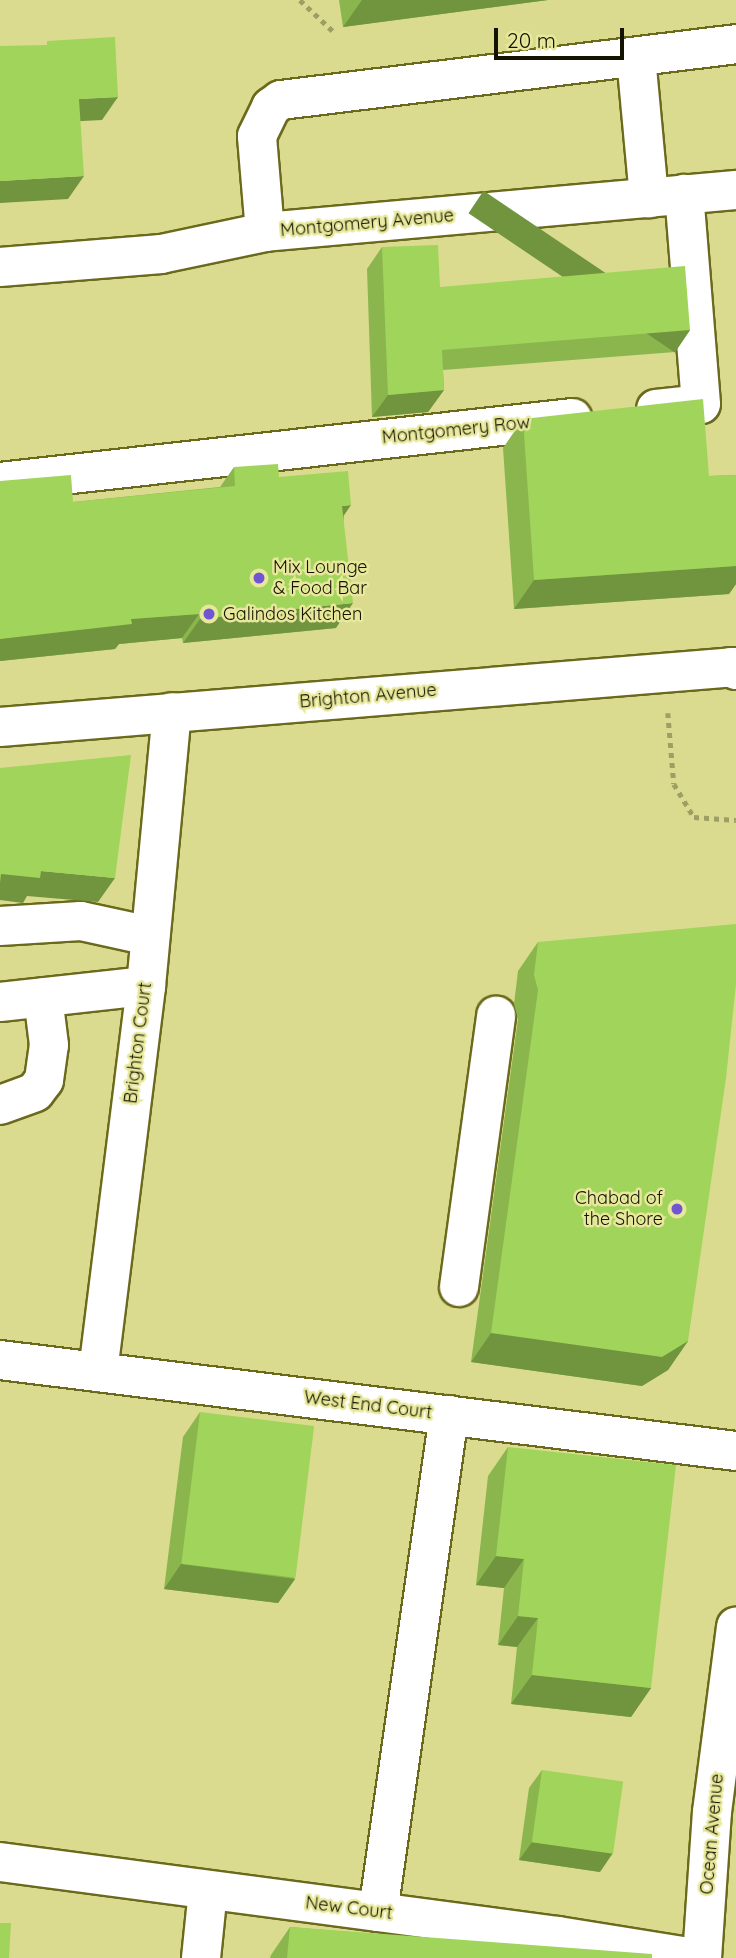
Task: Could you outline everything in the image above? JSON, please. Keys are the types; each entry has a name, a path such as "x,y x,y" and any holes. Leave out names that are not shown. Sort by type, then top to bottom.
{"street":[{"path":"265,232 257,136 271,107 281,100 736,44"},
{"path":"636,57 667,196"},
{"name":"Montgomery Avenue","path":"0,267 161,254 265,232 736,190"},
{"name":"Montgomery Row","path":"4,481 701,404 667,196"},
{"name":"Brighton Avenue","path":"0,727 734,668"},
{"name":"Brighton Court","path":"98,1373 146,986 172,712"},
{"path":"0,926 81,921 149,936"},
{"path":"0,1002 146,986"},
{"path":"0,1105 35,1092 44,1080 49,1045 43,997"},
{"path":"459,1287 496,1016"},
{"name":"West End Court","path":"0,1360 736,1451"},
{"path":"378,1912 450,1415"},
{"name":"Ocean Avenue","path":"702,1958 712,1812 736,1627"},
{"name":"New Court","path":"0,1862 378,1912 696,1958"},
{"path":"201,1958 208,1890"}],"path":[{"path":"300,0 335,33"},
{"path":"677,707 668,707 674,784 694,817 736,820"}],"building":[{"path":"115,37 118,97 79,99 84,176 0,181 0,46 47,45 47,41"},
{"path":"438,245 440,287 685,266 690,330 442,350 444,390 388,395 382,247"},
{"path":"703,399 709,476 736,475 736,566 534,580 523,419"},
{"path":"278,464 279,477 348,471 351,505 342,506 353,603 200,619 199,614 131,619 132,624 0,639 0,481 71,475 73,502 235,486 234,467"},
{"path":"131,755 115,878 41,871 40,878 1,874 0,883 0,768"},
{"path":"736,924 736,984 726,1078 688,1341 662,1357 491,1333 538,990 534,975 538,942"},
{"path":"200,1412 314,1426 295,1578 181,1564"},
{"path":"508,1447 676,1465 651,1688 532,1675 538,1618 518,1616 524,1559 496,1556"},
{"path":"542,1770 623,1781 613,1854 532,1842"},
{"path":"0,1923 11,1923 9,1958 0,1958"},
{"path":"290,1927 652,1954 652,1958 287,1958"}],"place":[{"name":"Mix Lounge & Food Bar","path":"259,578"},
{"name":"Galindos Kitchen","path":"209,614"},
{"name":"Chabad of the Shore","path":"677,1209"}]}
